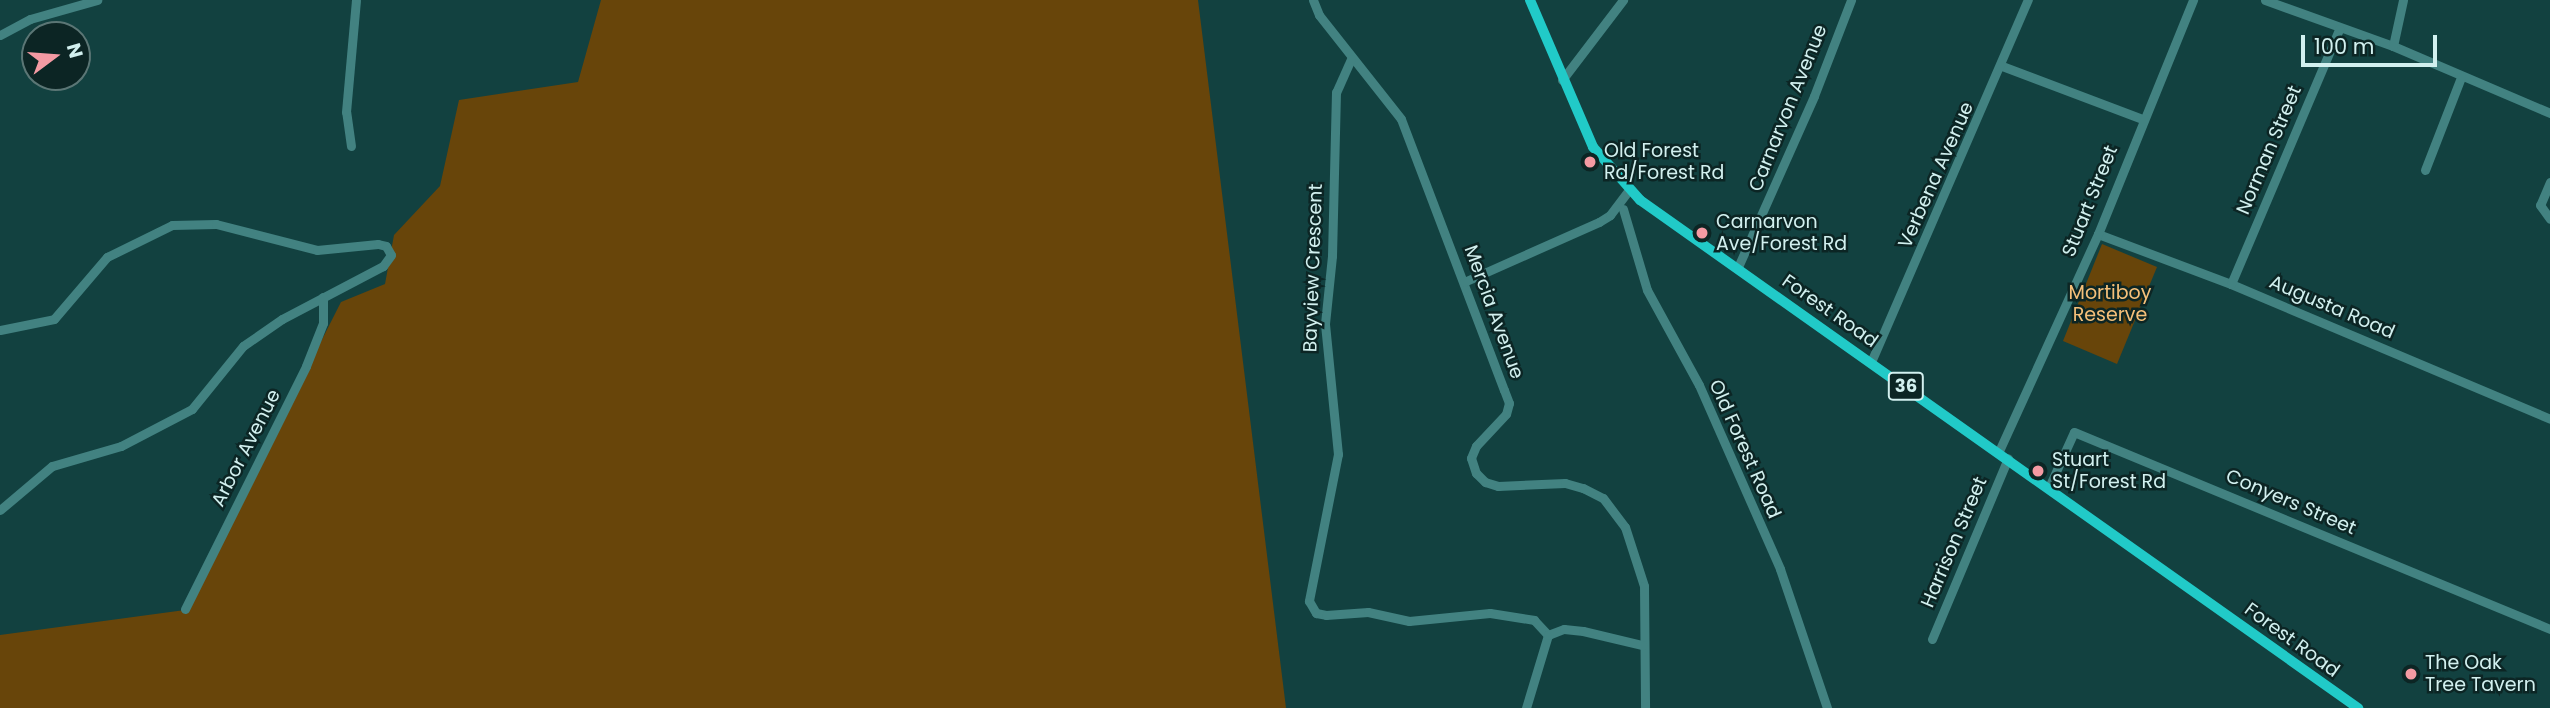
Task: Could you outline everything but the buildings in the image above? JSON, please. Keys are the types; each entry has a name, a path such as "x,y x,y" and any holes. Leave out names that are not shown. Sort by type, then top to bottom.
{"main road":[{"name":"Forest Road","path":"1530,0 1562,80 1593,147 1640,200 2358,708"}],"street":[{"path":"0,35 30,19 97,0"},
{"path":"351,146 346,112 356,0"},
{"name":"Mercia Avenue","path":"1313,0 1319,15 1351,60 1401,118 1509,404 1506,414 1476,446 1471,458 1476,472 1498,486 1565,484 1583,488 1603,498 1617,512 1644,586 1642,645 1645,708"},
{"path":"1562,80 1623,0"},
{"name":"Carnarvon Avenue","path":"1738,267 1814,96 1851,0"},
{"name":"Verbena Avenue","path":"1871,362 2002,66 2028,0"},
{"name":"Stuart Street","path":"2003,455 2098,234 2142,118 2193,0"},
{"path":"2265,0 2339,29 2393,46 2550,113"},
{"path":"2393,46 2403,0"},
{"name":"Norman Street","path":"2231,284 2339,29"},
{"name":"Bayview Crescent","path":"1351,60 1336,92 1332,256 1325,324 1338,454 1309,601 1316,613 1326,615 1368,612 1409,621 1490,613 1518,615 1534,620 1548,635"},
{"path":"2002,66 2142,118"},
{"path":"2425,170 2461,77"},
{"path":"2550,182 2540,205 2550,219"},
{"path":"1610,215 1629,190"},
{"path":"1464,282 1640,200"},
{"name":"Old Forest Road","path":"1623,209 1647,290 1699,385 1780,569 1827,708"},
{"path":"0,330 54,319 107,257 172,225 216,224 317,250 373,244 388,247 386,264 323,297 243,346 192,409 121,446 52,466 0,510"},
{"name":"Augusta Road","path":"2098,234 2231,284 2550,419"},
{"name":"Arbor Avenue","path":"185,609 303,373 323,323 323,297"},
{"name":"Conyers Street","path":"2049,487 2074,432 2550,629"},
{"name":"Harrison Street","path":"1932,639 2003,455"},
{"path":"1526,708 1548,635 1552,631 1583,631 1642,645"}],"green space":[{"path":"601,0 1198,0 1286,708 0,708 0,635 185,610 341,302 385,284 394,235 440,186 459,100 578,82"},
{"name":"Mortiboy Reserve","path":"2102,244 2157,267 2117,364 2063,341"}],"place":[{"name":"Old Forest Rd/Forest Rd","path":"1590,162"},
{"name":"Carnarvon Ave/Forest Rd","path":"1702,233"},
{"name":"Stuart St/Forest Rd","path":"2038,471"},
{"name":"The Oak Tree Tavern","path":"2411,674"}]}
